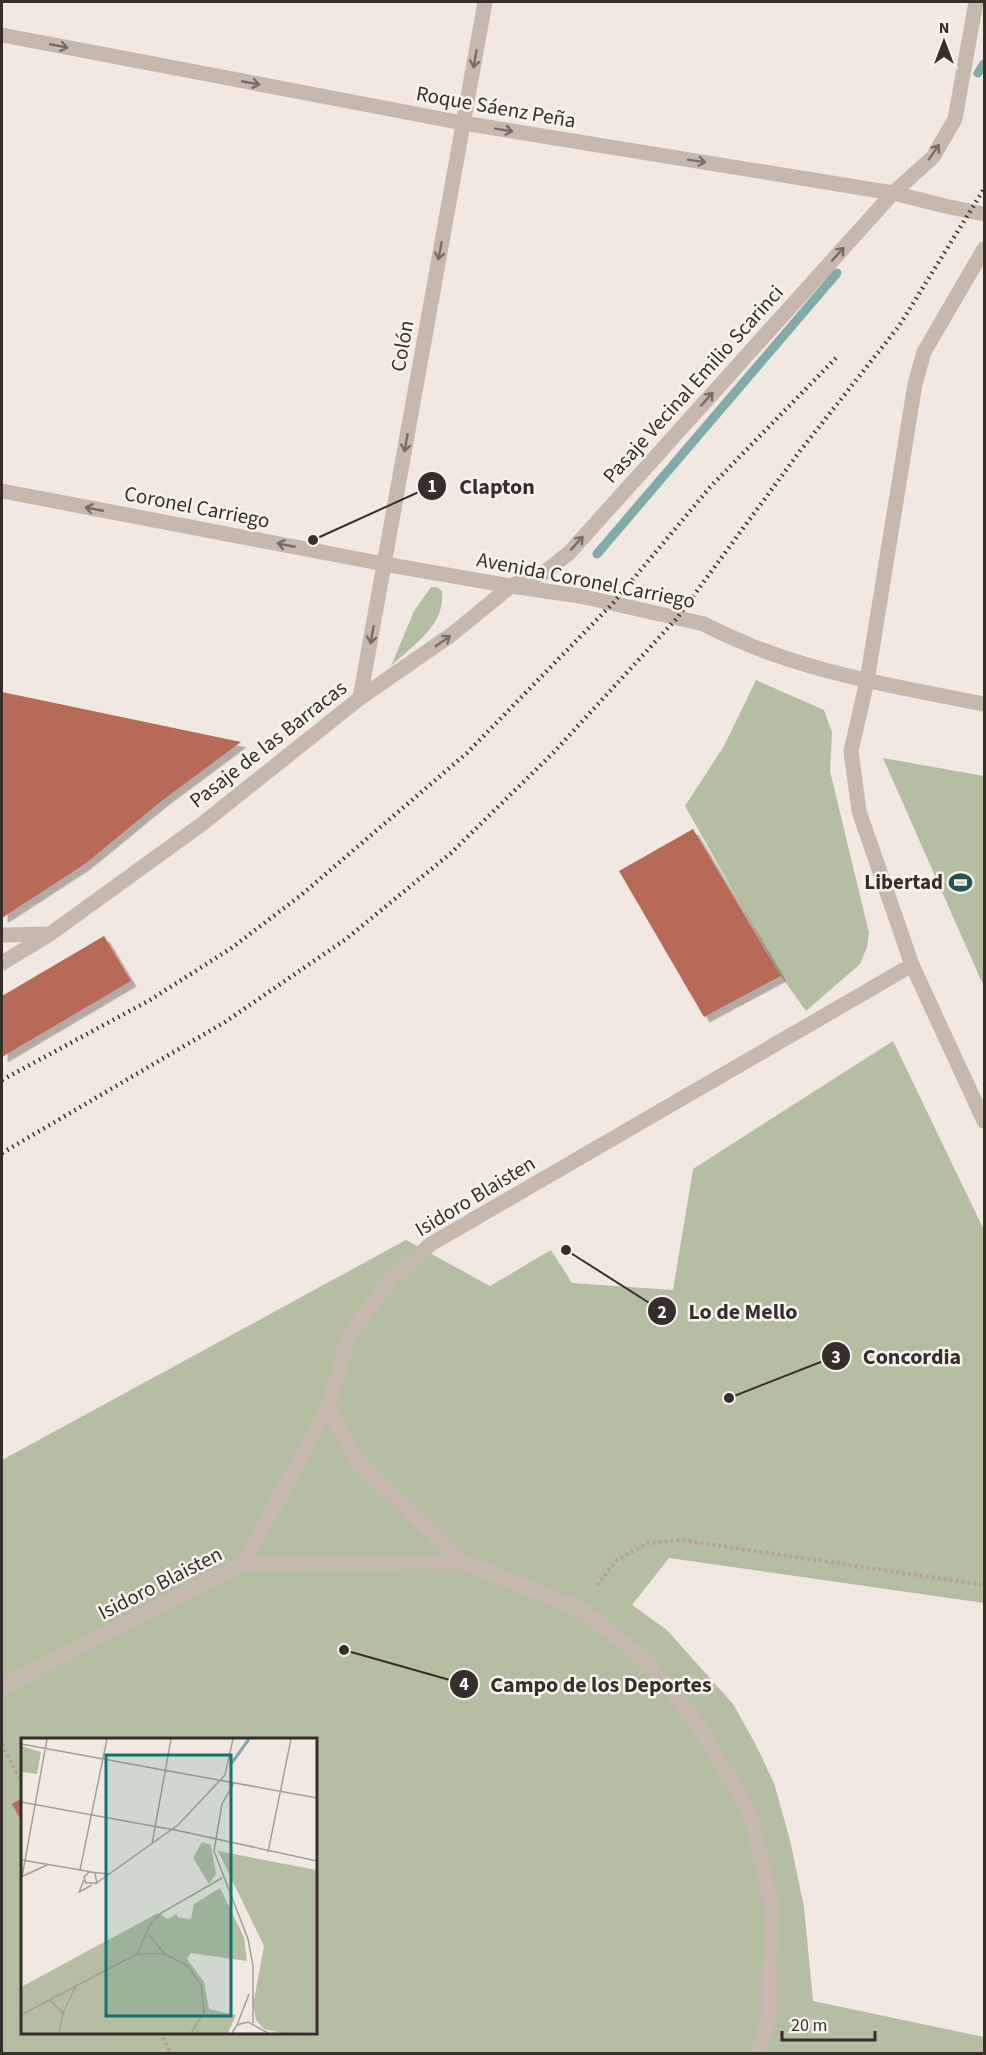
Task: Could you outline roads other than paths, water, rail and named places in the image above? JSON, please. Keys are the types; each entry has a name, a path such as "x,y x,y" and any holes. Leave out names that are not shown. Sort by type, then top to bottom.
{"street":[{"name":"Colón","path":"360,698 485,2"},
{"name":"Pasaje Vecinal Emilio Scarinci","path":"511,586 545,572 569,553 893,193 933,157 955,119 976,2"},
{"name":"Roque Sáenz Peña","path":"2,35 463,123 893,193 984,214"},
{"path":"984,249 924,352 915,384 867,681 851,751 859,812 912,965 984,1121"},
{"name":"Coronel Carriego","path":"2,491 384,564"},
{"name":"Avenida Coronel Carriego","path":"384,564 580,596 704,624 736,641 820,670 984,704"},
{"name":"Pasaje de las Barracas","path":"2,963 50,934 202,824 360,698 452,634 511,586"},
{"path":"2,935 50,934"},
{"name":"Isidoro Blaisten","path":"2,1688 244,1563 328,1407 349,1336 390,1280 431,1244 912,965"},
{"path":"328,1407 356,1461 463,1562 582,1610 644,1659 696,1721 750,1813 771,1903 769,2019 758,2054"},
{"path":"244,1563 463,1562"}],"waterway":[{"path":"978,73 984,64"},
{"path":"597,554 837,273"}],"railway":[{"path":"2,1153 225,1022 346,939 451,853 554,752 677,618 800,451 899,326 984,189"},
{"path":"2,1080 150,1000 230,949 300,896 467,753 613,603 711,486 836,358"}],"place":[{"name":"Clapton","path":"313,540"},
{"name":"Libertad","path":"961,882"},
{"name":"Lo de Mello","path":"566,1250"},
{"name":"Concordia","path":"729,1398"},
{"name":"Campo de los Deportes","path":"344,1650"}]}
